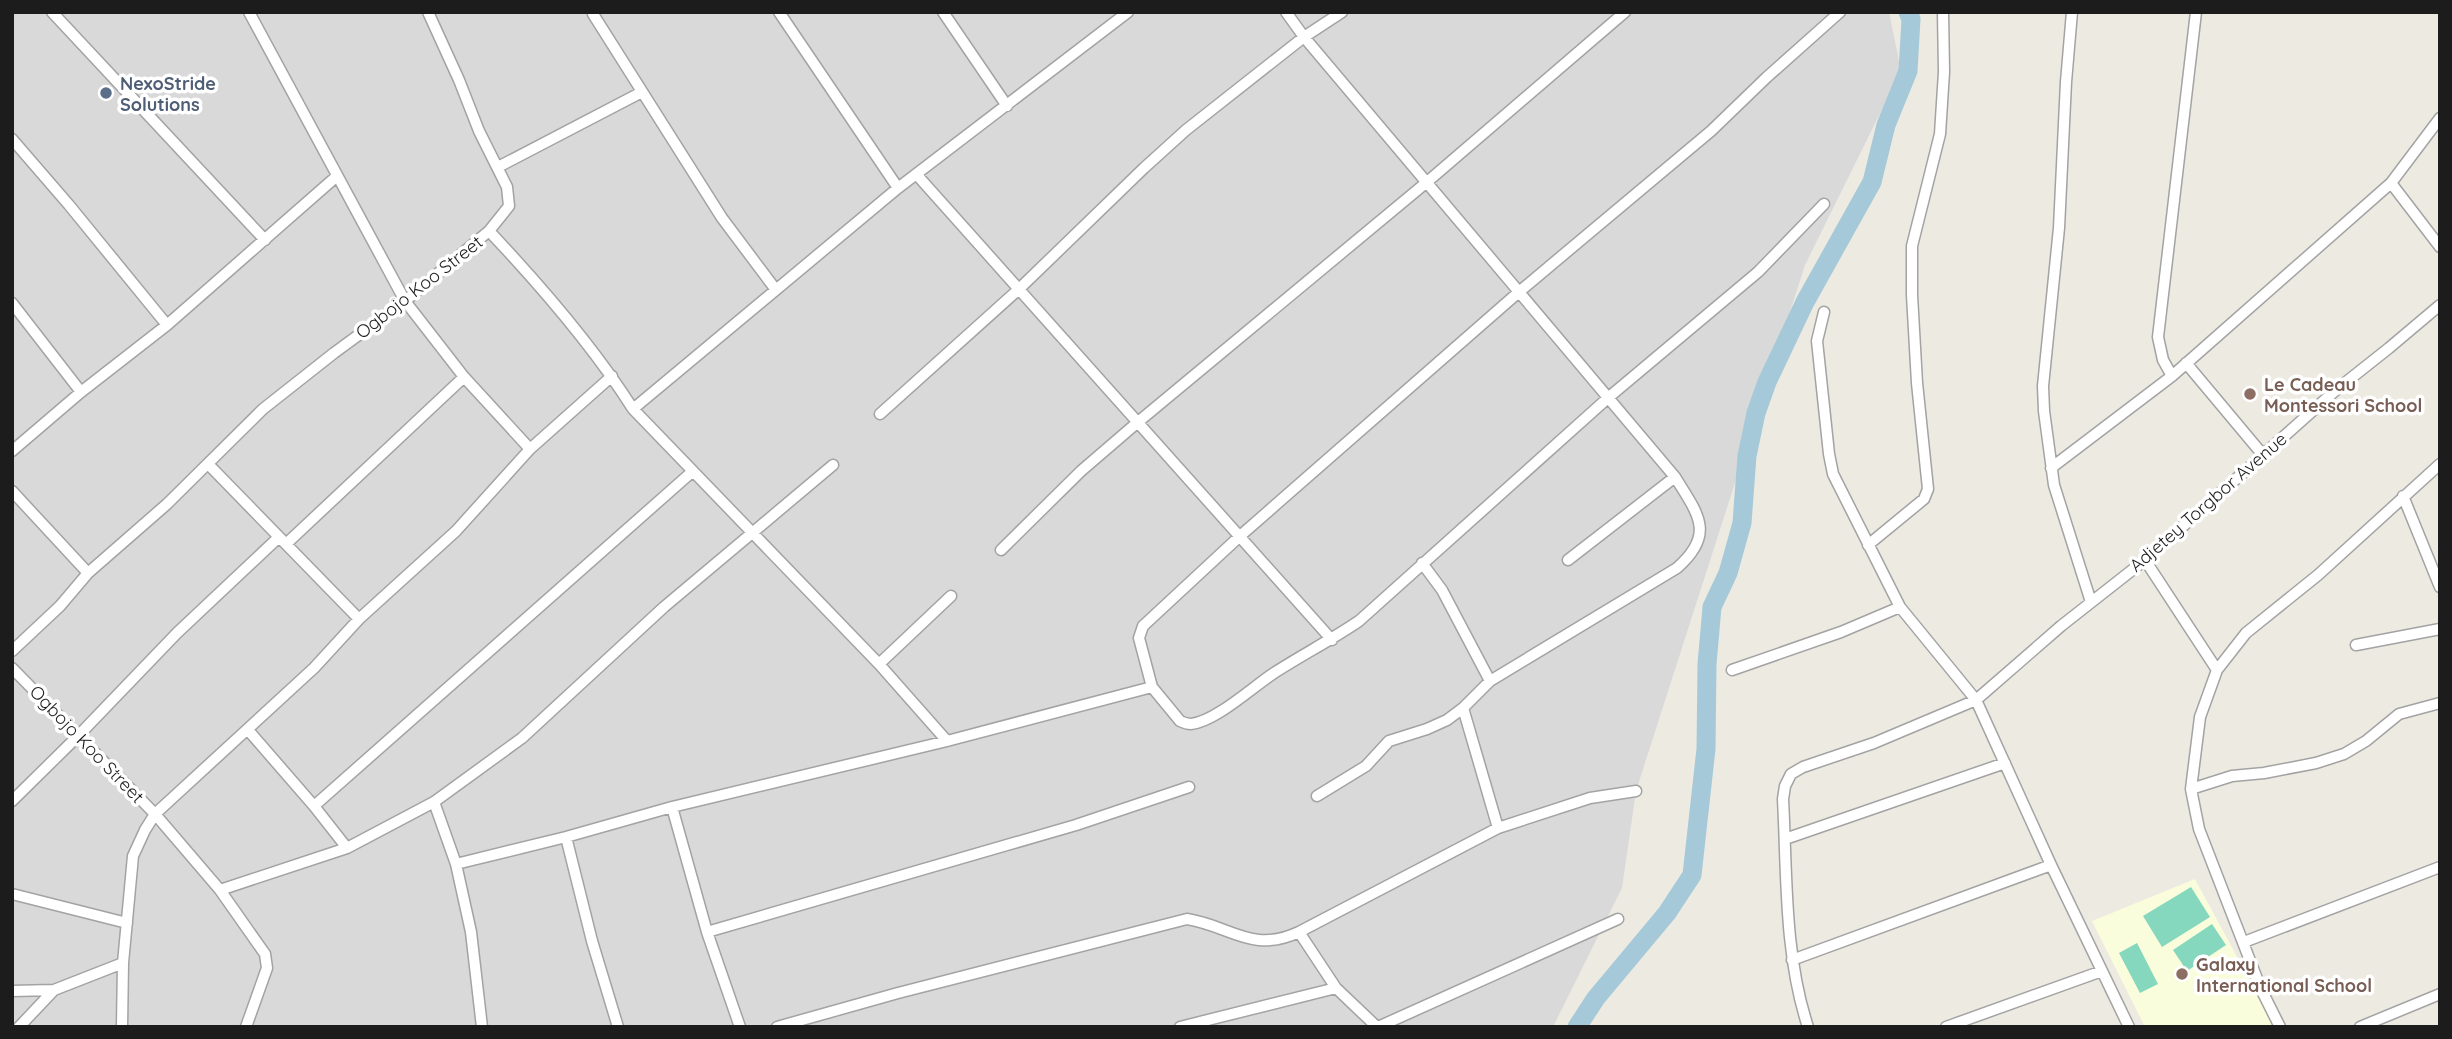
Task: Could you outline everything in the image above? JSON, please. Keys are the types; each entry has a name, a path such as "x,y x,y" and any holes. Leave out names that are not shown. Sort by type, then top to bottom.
{"street":[{"path":"52,12 265,240"},
{"path":"249,12 405,301 464,377 530,450"},
{"name":"Ogbojo Koo Street","path":"89,573 167,504 264,410 334,353 405,301 489,231 509,206 506,187 498,167 479,131 428,12"},
{"path":"606,12 592,13 722,218 776,290"},
{"path":"779,12 898,188"},
{"path":"943,12 1007,106"},
{"path":"633,409 898,188 1128,12"},
{"path":"1286,12 1304,37 1675,477 1697,512 1700,523 1699,541 1692,555 1661,578 1490,681 1463,709 1438,724 1389,741 1366,766 1317,796"},
{"path":"880,414 1019,289 1169,146 1304,37 1342,12"},
{"path":"1001,550 1081,471 1427,182 1625,12"},
{"path":"1824,204 1758,272 1609,397 1374,608 1332,640 1274,673 1237,701 1191,724 1180,721 1152,687 1139,638 1141,630 1240,536 1520,291 1711,131 1767,76 1840,12"},
{"path":"1868,545 1924,499 1928,489 1917,383 1912,246 1940,134 1944,72 1943,12"},
{"path":"2072,12 2066,82 2060,228 2043,386 2054,485 2091,601"},
{"path":"2172,376 2163,360 2158,337 2196,12"},
{"path":"498,167 642,92"},
{"path":"2051,468 2172,376 2391,183 2440,118"},
{"path":"12,139 167,325"},
{"path":"917,175 1332,640"},
{"path":"12,450 167,325 337,176"},
{"path":"2391,183 2440,247"},
{"path":"489,231 531,277 612,376 633,409 879,664 947,741"},
{"path":"12,303 81,392"},
{"name":"Adjetey Torgbor Avenue","path":"1785,839 1783,799 1791,774 1976,700 2091,601 2145,560 2336,390 2440,305"},
{"path":"1824,312 1817,341 1833,474 1900,607 1976,700 2129,1027"},
{"path":"2186,363 2263,455"},
{"path":"246,1027 268,961 220,890 155,814 314,668 359,619 456,531 530,450 612,376"},
{"path":"12,801 177,633 464,377"},
{"path":"208,464 359,619"},
{"path":"2280,1027 2261,989 2199,829 2191,789 2200,717 2217,670 2246,633 2310,582 2440,464"},
{"path":"220,890 347,848 434,803 522,738 664,607 833,465"},
{"path":"314,806 693,471"},
{"path":"1568,560 1675,477"},
{"path":"12,492 89,573 60,606 12,651"},
{"path":"2403,496 2440,587"},
{"path":"2145,560 2217,670"},
{"path":"1422,563 1449,603 1490,681"},
{"path":"879,664 951,596"},
{"path":"1732,670 1841,632 1900,607"},
{"path":"2356,645 2440,629"},
{"name":"Ogbojo Koo Street","path":"12,668 155,814 133,856 124,963 122,1027"},
{"path":"456,864 1152,687"},
{"path":"2191,789 2232,776 2303,766 2344,754 2366,741 2399,714 2440,702"},
{"path":"1463,709 1498,828"},
{"path":"248,730 347,848"},
{"path":"1808,1027 1800,1004 1792,960 1785,839 2005,763"},
{"path":"707,932 1076,825 1189,787"},
{"path":"777,1027 1187,919 1201,921 1231,935 1268,941 1285,938 1498,828 1590,799 1636,791"},
{"path":"434,803 456,864 471,932 482,1027"},
{"path":"672,807 707,932 740,1027"},
{"path":"566,837 592,941 618,1027"},
{"path":"1792,960 2052,865"},
{"path":"2244,942 2440,867"},
{"path":"12,894 127,923"},
{"path":"1300,932 1336,988 1377,1027 1618,919"},
{"path":"12,992 54,990 124,963"},
{"path":"1947,1027 2102,971"},
{"path":"1180,1027 1336,988"},
{"path":"19,1027 54,990"},
{"path":"2360,1027 2440,993"}],"shaded area":[{"path":"12,12 1889,12 1901,71 1805,265 1636,791 1622,888 1553,1027 12,1027"},
{"name":"Galaxy International School","path":"2195,879 2275,1027 2145,1027 2092,921"}],"green space":[{"path":"2191,887 2210,917 2162,947 2143,916"},
{"path":"2212,924 2226,945 2187,971 2173,950"},
{"path":"2137,943 2158,984 2140,993 2119,953"}],"waterway":[{"path":"1577,1027 1596,998 1667,913 1692,875 1706,749 1707,664 1712,607 1728,573 1742,523 1747,456 1756,413 1767,382 1805,302 1872,182 1886,125 1908,71 1911,19 1908,12"}],"place":[{"name":"NexoStride Solutions","path":"106,93"},
{"name":"Le Cadeau Montessori School","path":"2250,394"},
{"name":"Galaxy International School","path":"2182,974"}]}
